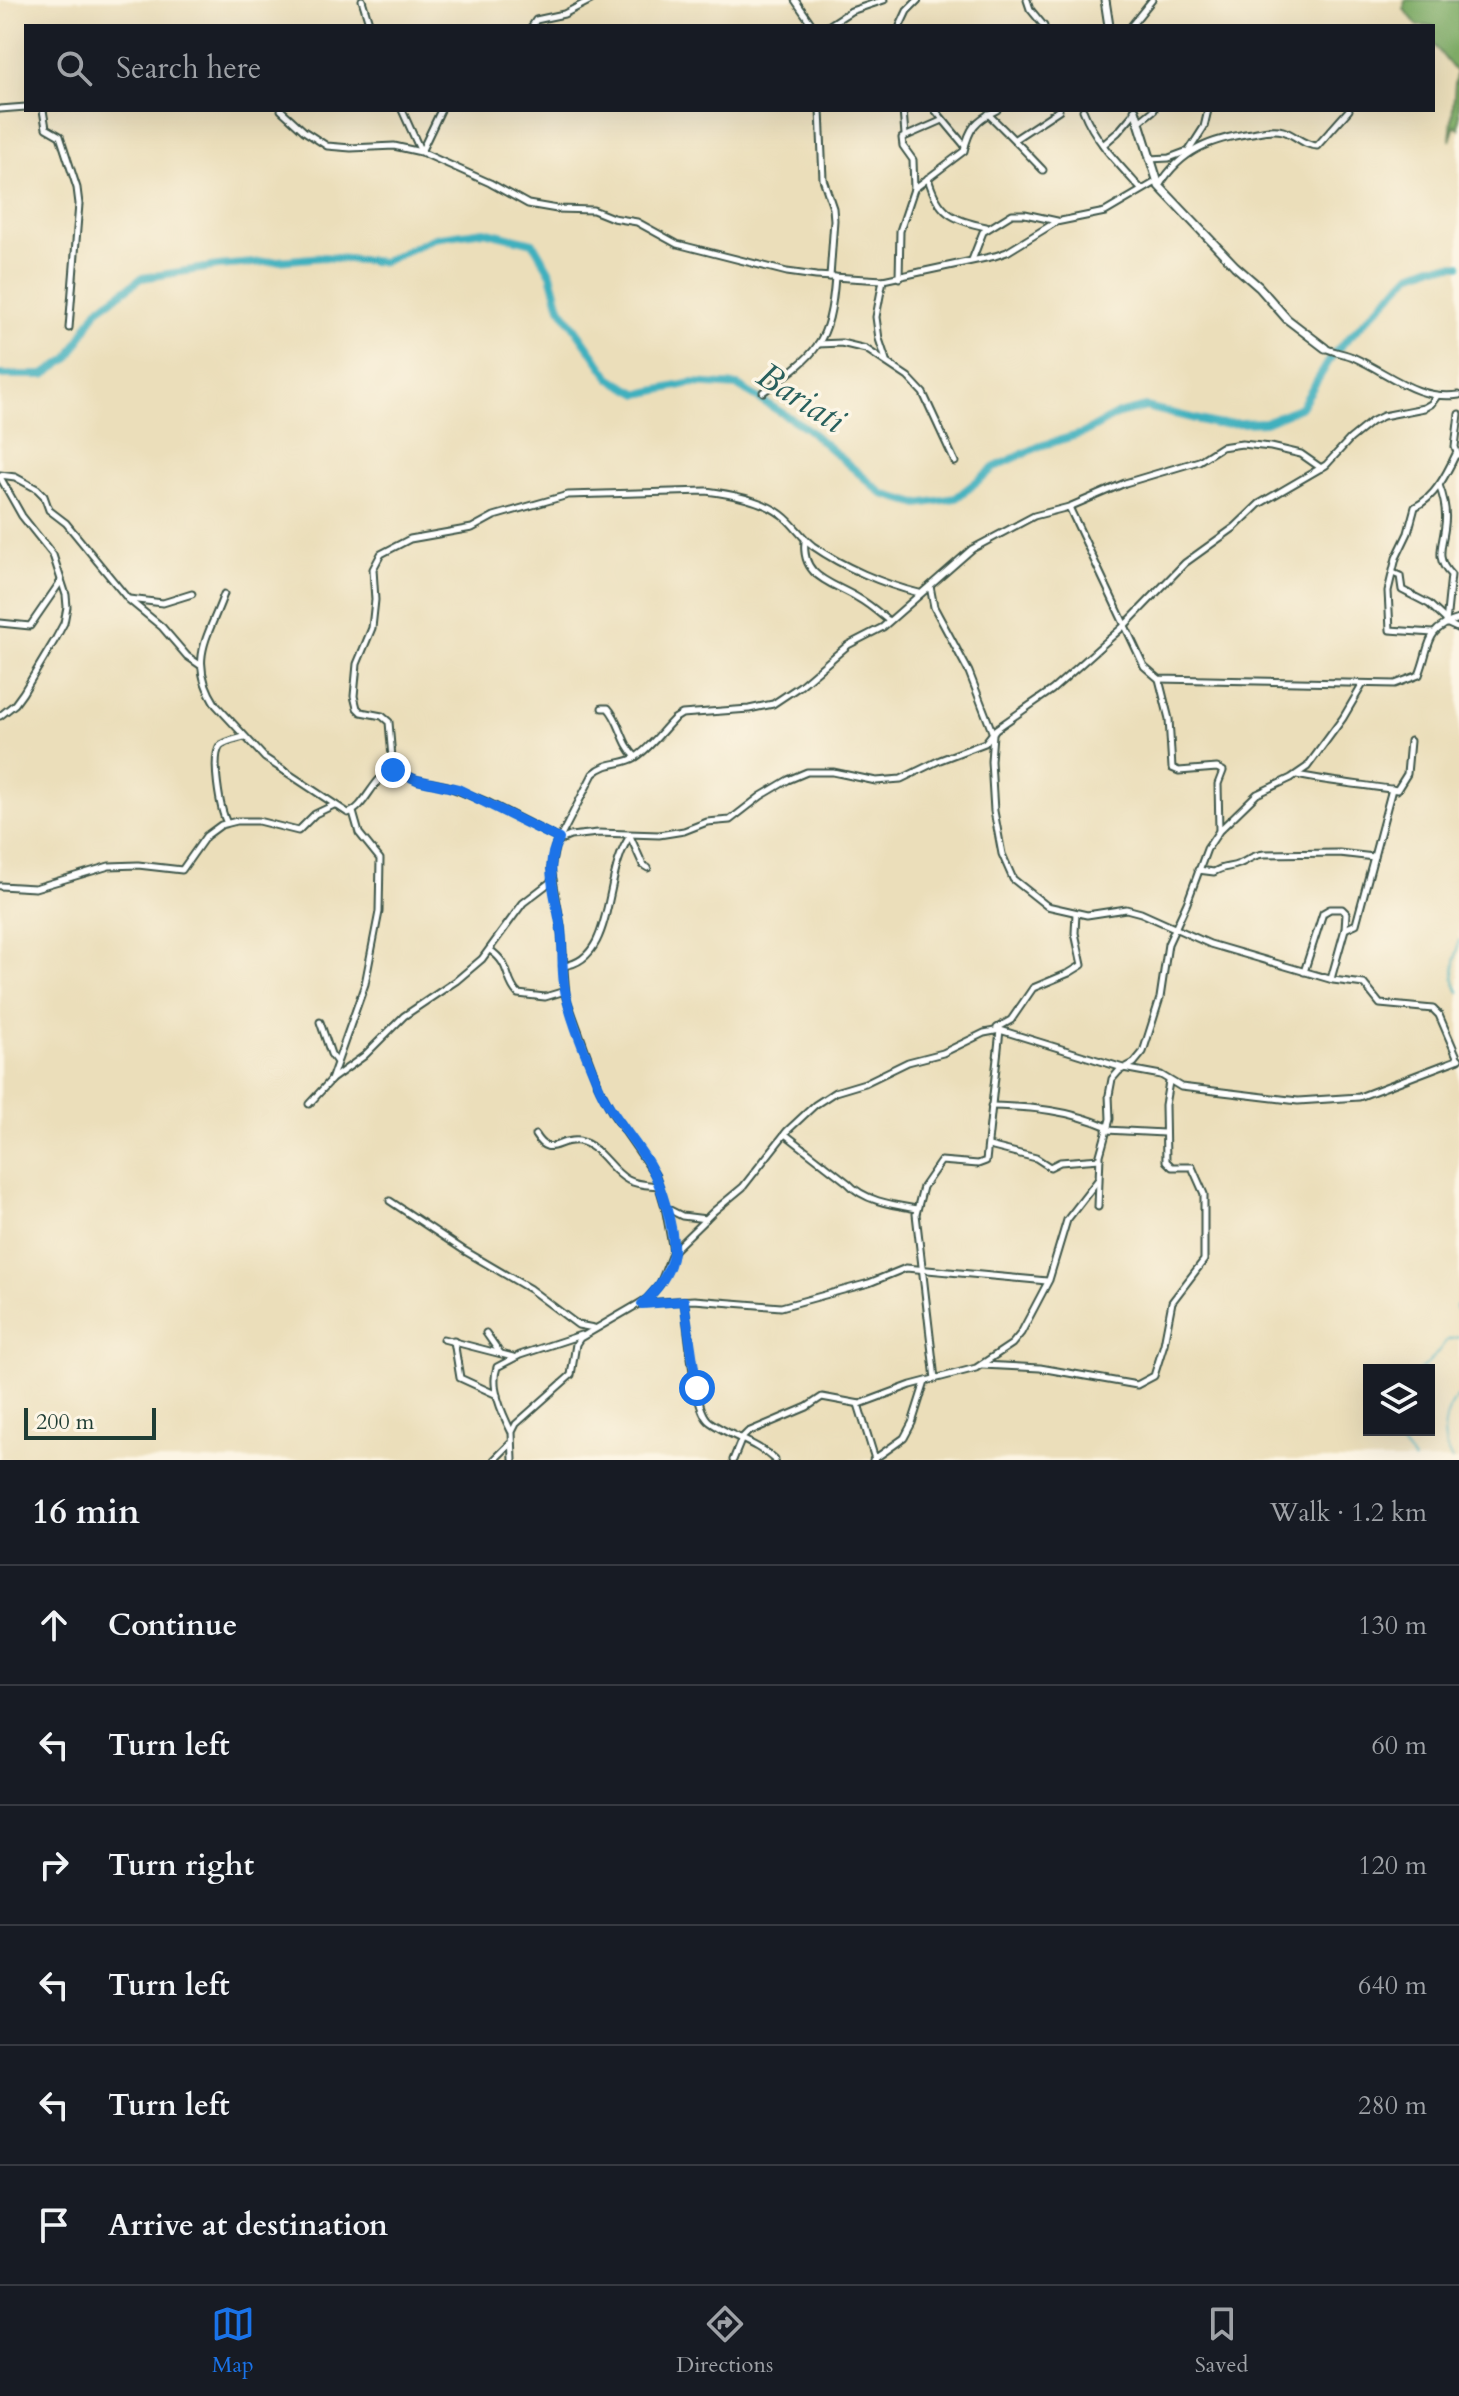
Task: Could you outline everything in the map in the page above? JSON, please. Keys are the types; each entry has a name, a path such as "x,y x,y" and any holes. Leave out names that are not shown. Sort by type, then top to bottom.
{"street":[{"path":"362,0 369,24"},
{"path":"533,24 536,20 564,14 591,0"},
{"path":"795,0 812,24"},
{"path":"831,24 851,11 884,0"},
{"path":"901,24 907,11 918,0"},
{"path":"1027,0 1042,24"},
{"path":"1105,0 1109,24"},
{"path":"1133,24 1152,0"},
{"path":"0,109 24,107"},
{"path":"43,112 46,128 60,136 79,204 69,328"},
{"path":"283,112 327,146 394,146 421,152 528,204 593,210 613,218 637,222 677,244 787,272 883,280 1007,252 1041,229 1105,212 1141,189 1157,184 1200,144 1230,136 1280,130 1304,144 1317,146 1347,112"},
{"path":"403,112 421,152"},
{"path":"421,152 440,112"},
{"path":"763,392 802,365 831,319 834,220 823,179 820,112"},
{"path":"899,278 900,231 914,189 913,160 902,144 905,135 903,112"},
{"path":"937,112 965,147"},
{"path":"914,189 947,166 965,147 965,138 970,130 992,112"},
{"path":"1015,139 1056,112"},
{"path":"1084,112 1103,145 1141,189"},
{"path":"1103,145 1125,126 1134,112"},
{"path":"1135,112 1157,184 1287,319 1325,348 1352,356 1402,385 1437,396 1458,398"},
{"path":"1139,122 1152,112"},
{"path":"1149,159 1169,158 1188,152 1204,127 1208,112"},
{"path":"988,114 1043,170"},
{"path":"905,135 943,120"},
{"path":"928,178 934,197 944,212 987,228"},
{"path":"971,261 987,228 1017,213 1059,222"},
{"path":"883,280 876,317 886,361"},
{"path":"818,344 855,345 908,377 923,393 955,462"},
{"path":"224,594 203,643 201,666 210,696 265,758 348,813 353,812 384,773 393,770 417,780 458,789 559,840 587,834 659,835 707,822 730,820 761,796 807,772 833,772 876,781 905,778 930,764 985,743 1040,701 1125,625 1185,563 1235,527 1259,504 1334,459 1371,422 1383,416 1424,408 1437,396"},
{"path":"1433,633 1390,629 1386,598 1396,558 1408,533 1415,507 1427,500 1458,455 1459,414"},
{"path":"673,1251 659,1186 647,1160 613,1114 598,1085 565,991 553,855 593,774 608,763 636,757 682,714 773,704 800,686 835,653 889,621 986,540 1034,516 1069,507 1125,483 1199,461 1221,447 1242,444 1271,447 1301,454 1321,468"},
{"path":"0,476 22,516 53,555 67,607 64,623 15,704 0,716"},
{"path":"0,476 15,477 37,489 44,496 49,510 66,523 128,599 201,666"},
{"path":"1439,485 1446,513 1439,553 1443,567 1451,575 1446,621"},
{"path":"393,770 389,722 382,716 361,712 357,708 354,696 357,664 372,628 375,600 373,569 381,554 418,537 472,528 505,513 568,495 719,492 759,504 782,515 805,540 830,557 920,593"},
{"path":"1069,507 1144,666 1159,679 1169,719 1172,768 1179,771 1217,768 1223,771 1218,784 1219,831"},
{"path":"805,540 805,560 815,574 862,600 889,621"},
{"path":"1393,573 1400,576 1402,590 1429,604 1459,629"},
{"path":"0,623 30,626 61,581"},
{"path":"930,586 934,607 969,672 993,734 992,796 1002,854 1008,873 1022,888 1047,906 1098,915 1126,909 1210,944 1304,972 1364,984 1380,1004 1433,1009 1439,1015 1459,1059 1367,1095 1343,1100 1298,1101 1185,1088 1161,1075 1123,1068 1000,1030 992,1031"},
{"path":"128,599 163,603 192,594"},
{"path":"1159,679 1395,684 1416,677 1433,633 1446,621 1459,619"},
{"path":"1098,1207 1100,1159 1110,1119 1110,1085 1115,1075 1134,1063 1143,1052 1160,998 1168,944 1198,870 1219,831 1263,790 1297,775 1307,767 1343,718 1363,684"},
{"path":"602,708 612,712 625,742 636,757"},
{"path":"227,823 220,799 218,752 224,743 244,737"},
{"path":"1297,775 1397,789 1407,774 1410,741"},
{"path":"1345,929 1356,924 1392,789"},
{"path":"0,886 45,886 109,866 138,865 182,870 214,828 227,823 258,821 298,831 319,810 334,805"},
{"path":"330,1081 365,984 379,912 380,859 359,833 353,812"},
{"path":"630,835 643,865 648,868"},
{"path":"563,966 584,959 598,943 617,865 630,835"},
{"path":"1198,870 1214,872 1223,865 1236,865 1253,855 1264,854 1339,853 1374,857"},
{"path":"309,1104 330,1081 380,1042 413,1009 456,981 490,950 523,903 553,880"},
{"path":"1304,972 1324,911 1344,910 1345,929 1331,979"},
{"path":"512,1432 501,1411 495,1370 513,1357 584,1334 642,1304 660,1284 673,1251 743,1187 807,1111 835,1092 865,1083 908,1062 951,1050 992,1031 1011,1020 1033,988 1082,965 1075,933 1076,913"},
{"path":"490,950 504,962 518,994 545,997 565,991"},
{"path":"320,1022 336,1061"},
{"path":"935,1379 917,1209 923,1187 938,1163 944,1159 981,1164 986,1161 1000,1030"},
{"path":"733,1460 742,1438 748,1432 807,1407 822,1397 858,1404 982,1365 1040,1368 1137,1385 1154,1376 1172,1302 1202,1264 1205,1253 1204,1194 1199,1180 1192,1167 1176,1168 1168,1164 1164,1133 1169,1081"},
{"path":"991,1106 1051,1110 1091,1120 1107,1129 1164,1133"},
{"path":"785,1134 857,1192 917,1209"},
{"path":"535,1135 542,1146 548,1148 572,1141 584,1143 630,1181 659,1186"},
{"path":"989,1146 1036,1158 1050,1167 1060,1162 1100,1159"},
{"path":"982,1365 1017,1339 1048,1281 1067,1220 1099,1179"},
{"path":"390,1201 457,1246 530,1289 574,1323 595,1328"},
{"path":"665,1207 682,1216 706,1219"},
{"path":"642,1304 684,1301 781,1307 869,1283 901,1269 1048,1281"},
{"path":"684,1301 703,1415 712,1424 758,1446 775,1460"},
{"path":"486,1333 500,1353"},
{"path":"513,1460 511,1443 516,1424 571,1375 576,1344 584,1334"},
{"path":"443,1339 513,1357"},
{"path":"454,1341 460,1378 498,1395"},
{"path":"858,1404 874,1460 904,1438 925,1382"},
{"path":"494,1460 511,1443"}],"green space":[{"path":"1405,0 1459,0 1459,129 1455,125 1450,141 1456,72 1435,46 1435,24 1416,24 1404,9"}],"waterway":[{"name":"Bariati","path":"0,375 44,375 69,358 97,310 142,278 218,266 324,257 383,262 434,238 484,231 533,243 551,274 560,307 611,379 639,394 692,383 738,386 805,427 883,494 918,504 956,498 995,467 1040,446 1084,433 1118,414 1146,407 1216,424 1265,422 1301,407 1334,353 1411,274 1432,266 1459,265"},
{"path":"1459,940 1454,973 1459,992"},
{"path":"1459,1303 1456,1306 1459,1317"},
{"path":"1428,1364 1447,1340 1459,1337"},
{"path":"1452,1460 1444,1435 1446,1418 1459,1395"},
{"path":"1398,1436 1397,1439 1414,1460"}],"route":[{"path":"393,770 417,780 458,789 559,839 551,868 561,927 566,997 598,1085 613,1114 656,1176 670,1232 673,1251 668,1268 660,1284 642,1304 684,1301 697,1388"}]}
